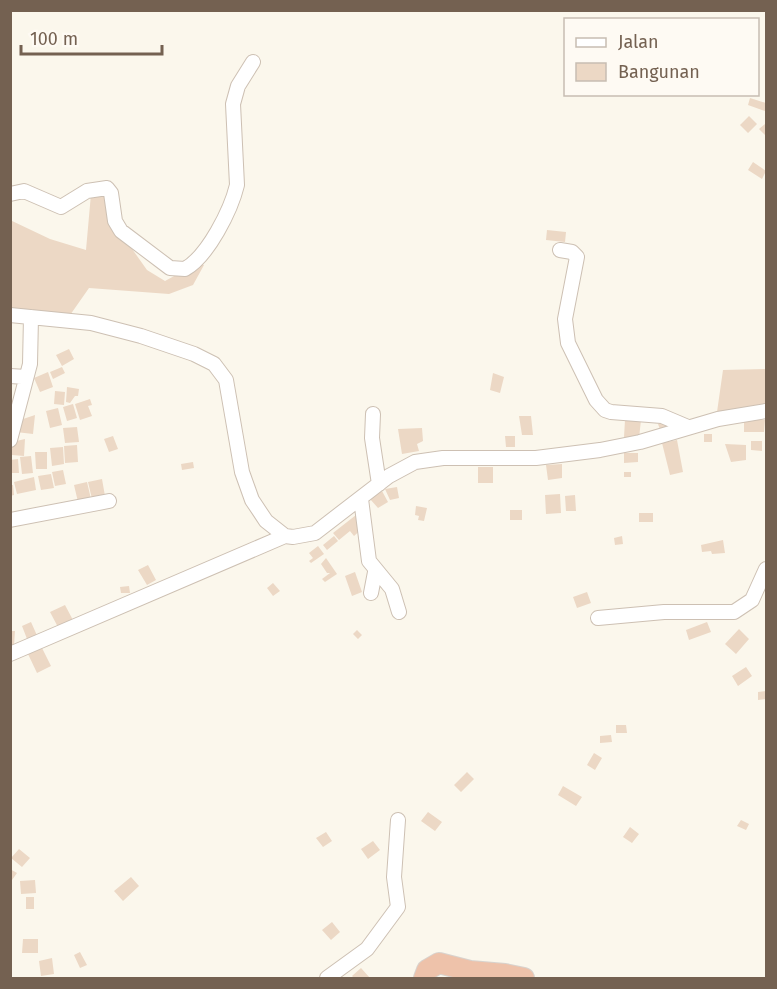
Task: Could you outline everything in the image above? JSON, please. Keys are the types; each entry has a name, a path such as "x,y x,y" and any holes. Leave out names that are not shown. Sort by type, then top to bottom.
{"highway":[{"path":"424,978 427,970 439,963 470,971 524,978"}],"street":[{"path":"10,194 24,191 61,207 87,191 107,188 111,192 115,221 121,231 170,268 185,269 203,251 226,217 234,196 237,184 233,104 238,86 253,62"},
{"path":"560,250 572,252 577,257 566,330 571,351 596,400 604,410 662,416 688,428"},
{"path":"10,315 91,323 141,336 194,354 213,364 226,380 229,388 242,472 252,500 266,521 285,536"},
{"path":"10,440 31,356 31,317"},
{"path":"10,376 26,377"},
{"path":"10,654 285,536 303,537 315,533 404,466 429,459 536,458 630,444 718,419 766,411"},
{"path":"373,414 372,438 380,484"},
{"path":"361,499 367,555 375,572 392,589 399,612"},
{"path":"10,520 109,501"},
{"path":"598,618 664,612 734,612 752,600 766,569"},
{"path":"370,593 375,572"},
{"path":"327,978 367,949 398,907 394,877 398,820"}],"building":[{"path":"750,98 766,103 765,111 748,105"},
{"path":"749,116 757,124 748,133 740,125"},
{"path":"765,124 766,126 766,136 759,129"},
{"path":"753,162 766,171 762,179 748,170"},
{"path":"105,191 125,239 147,270 165,281 198,263 204,265 193,285 169,294 89,288 68,318 10,312 10,220 50,239 86,250 91,194"},
{"path":"547,230 566,232 565,242 546,240"},
{"path":"69,349 74,359 62,366 56,355"},
{"path":"62,367 65,373 53,379 50,372"},
{"path":"766,369 766,406 717,412 723,370"},
{"path":"48,372 53,387 40,392 34,378"},
{"path":"493,373 504,377 500,393 490,390"},
{"path":"67,387 79,389 78,396 75,396 70,403 66,402"},
{"path":"55,391 65,392 64,405 54,404"},
{"path":"90,399 92,405 88,406 92,416 80,420 75,404"},
{"path":"73,404 77,418 67,421 63,407"},
{"path":"58,408 62,425 50,428 46,411"},
{"path":"35,415 33,434 16,432 17,421"},
{"path":"519,416 531,416 533,435 522,435"},
{"path":"625,420 641,420 639,438 624,437"},
{"path":"666,420 670,429 661,432 658,424"},
{"path":"744,420 765,420 764,432 744,432"},
{"path":"77,427 79,442 65,443 63,428"},
{"path":"422,428 423,441 417,444 419,451 402,454 398,429"},
{"path":"704,434 712,434 712,442 704,442"},
{"path":"113,436 118,449 109,452 104,439"},
{"path":"505,436 515,436 515,447 506,447"},
{"path":"25,439 24,456 12,455 12,442"},
{"path":"677,440 683,472 670,475 662,443"},
{"path":"751,441 762,441 762,451 751,450"},
{"path":"725,444 746,445 746,460 731,462"},
{"path":"77,445 78,462 65,463 64,446"},
{"path":"63,447 64,464 52,466 50,448"},
{"path":"35,452 47,452 47,469 36,469"},
{"path":"624,453 638,453 638,462 624,463"},
{"path":"31,456 33,473 22,474 20,457"},
{"path":"18,459 19,473 10,473 10,460"},
{"path":"193,462 194,468 182,470 181,464"},
{"path":"562,464 562,478 548,480 546,465"},
{"path":"478,467 493,467 493,483 478,483"},
{"path":"63,470 66,484 55,486 52,472"},
{"path":"624,472 631,472 631,477 624,477"},
{"path":"51,474 54,488 41,490 38,476"},
{"path":"34,477 36,490 17,494 14,482"},
{"path":"102,479 105,496 92,499 88,482"},
{"path":"87,482 91,499 78,502 74,485"},
{"path":"10,485 13,485 14,495 10,496"},
{"path":"397,487 399,498 390,500 385,489"},
{"path":"382,491 388,502 378,508 370,499"},
{"path":"560,494 561,513 546,514 545,495"},
{"path":"575,495 576,511 566,511 565,496"},
{"path":"416,506 427,508 424,521 418,520 419,516 415,515"},
{"path":"510,510 522,510 522,520 510,520"},
{"path":"639,513 653,513 653,522 639,522"},
{"path":"356,515 365,526 354,536 350,531 339,540 333,533"},
{"path":"334,536 338,541 327,550 323,545"},
{"path":"622,536 623,544 615,545 614,538"},
{"path":"723,540 725,553 702,552 701,545"},
{"path":"318,546 324,554 311,563 309,561 313,558 309,553"},
{"path":"326,558 337,574 325,582 322,579 330,573 327,573 321,564"},
{"path":"148,565 156,580 147,585 138,570"},
{"path":"355,572 362,592 352,596 345,576"},
{"path":"273,583 280,591 273,596 267,588"},
{"path":"129,586 130,593 121,593 120,587"},
{"path":"587,592 591,603 577,608 573,597"},
{"path":"65,605 74,622 59,629 50,612"},
{"path":"31,622 39,640 29,644 22,626"},
{"path":"707,622 711,632 689,640 686,630"},
{"path":"739,629 749,639 736,654 725,644"},
{"path":"357,630 362,635 358,639 353,634"},
{"path":"10,631 15,631 14,646 10,646"},
{"path":"42,648 51,666 37,673 28,654"},
{"path":"746,667 752,676 738,686 732,676"},
{"path":"766,691 766,699 758,700 758,692"},
{"path":"616,725 626,725 627,733 616,733"},
{"path":"611,735 612,742 600,743 600,736"},
{"path":"594,753 602,758 595,770 587,765"},
{"path":"467,772 474,779 461,792 454,785"},
{"path":"563,786 582,797 576,806 558,795"},
{"path":"428,812 442,822 435,831 421,821"},
{"path":"741,820 749,824 746,830 737,826"},
{"path":"630,827 639,834 632,843 623,837"},
{"path":"326,832 332,841 323,847 316,838"},
{"path":"373,841 380,850 368,859 361,849"},
{"path":"19,849 30,858 22,867 11,858"},
{"path":"10,869 17,873 12,880 10,879"},
{"path":"131,877 139,886 123,901 114,891"},
{"path":"35,880 36,893 21,894 20,881"},
{"path":"26,897 34,897 34,909 26,909"},
{"path":"332,922 340,932 331,940 322,930"},
{"path":"23,939 38,939 38,953 22,953"},
{"path":"80,952 87,965 80,968 74,955"},
{"path":"52,958 54,974 41,976 39,961"},
{"path":"361,968 370,978 352,976"}]}
